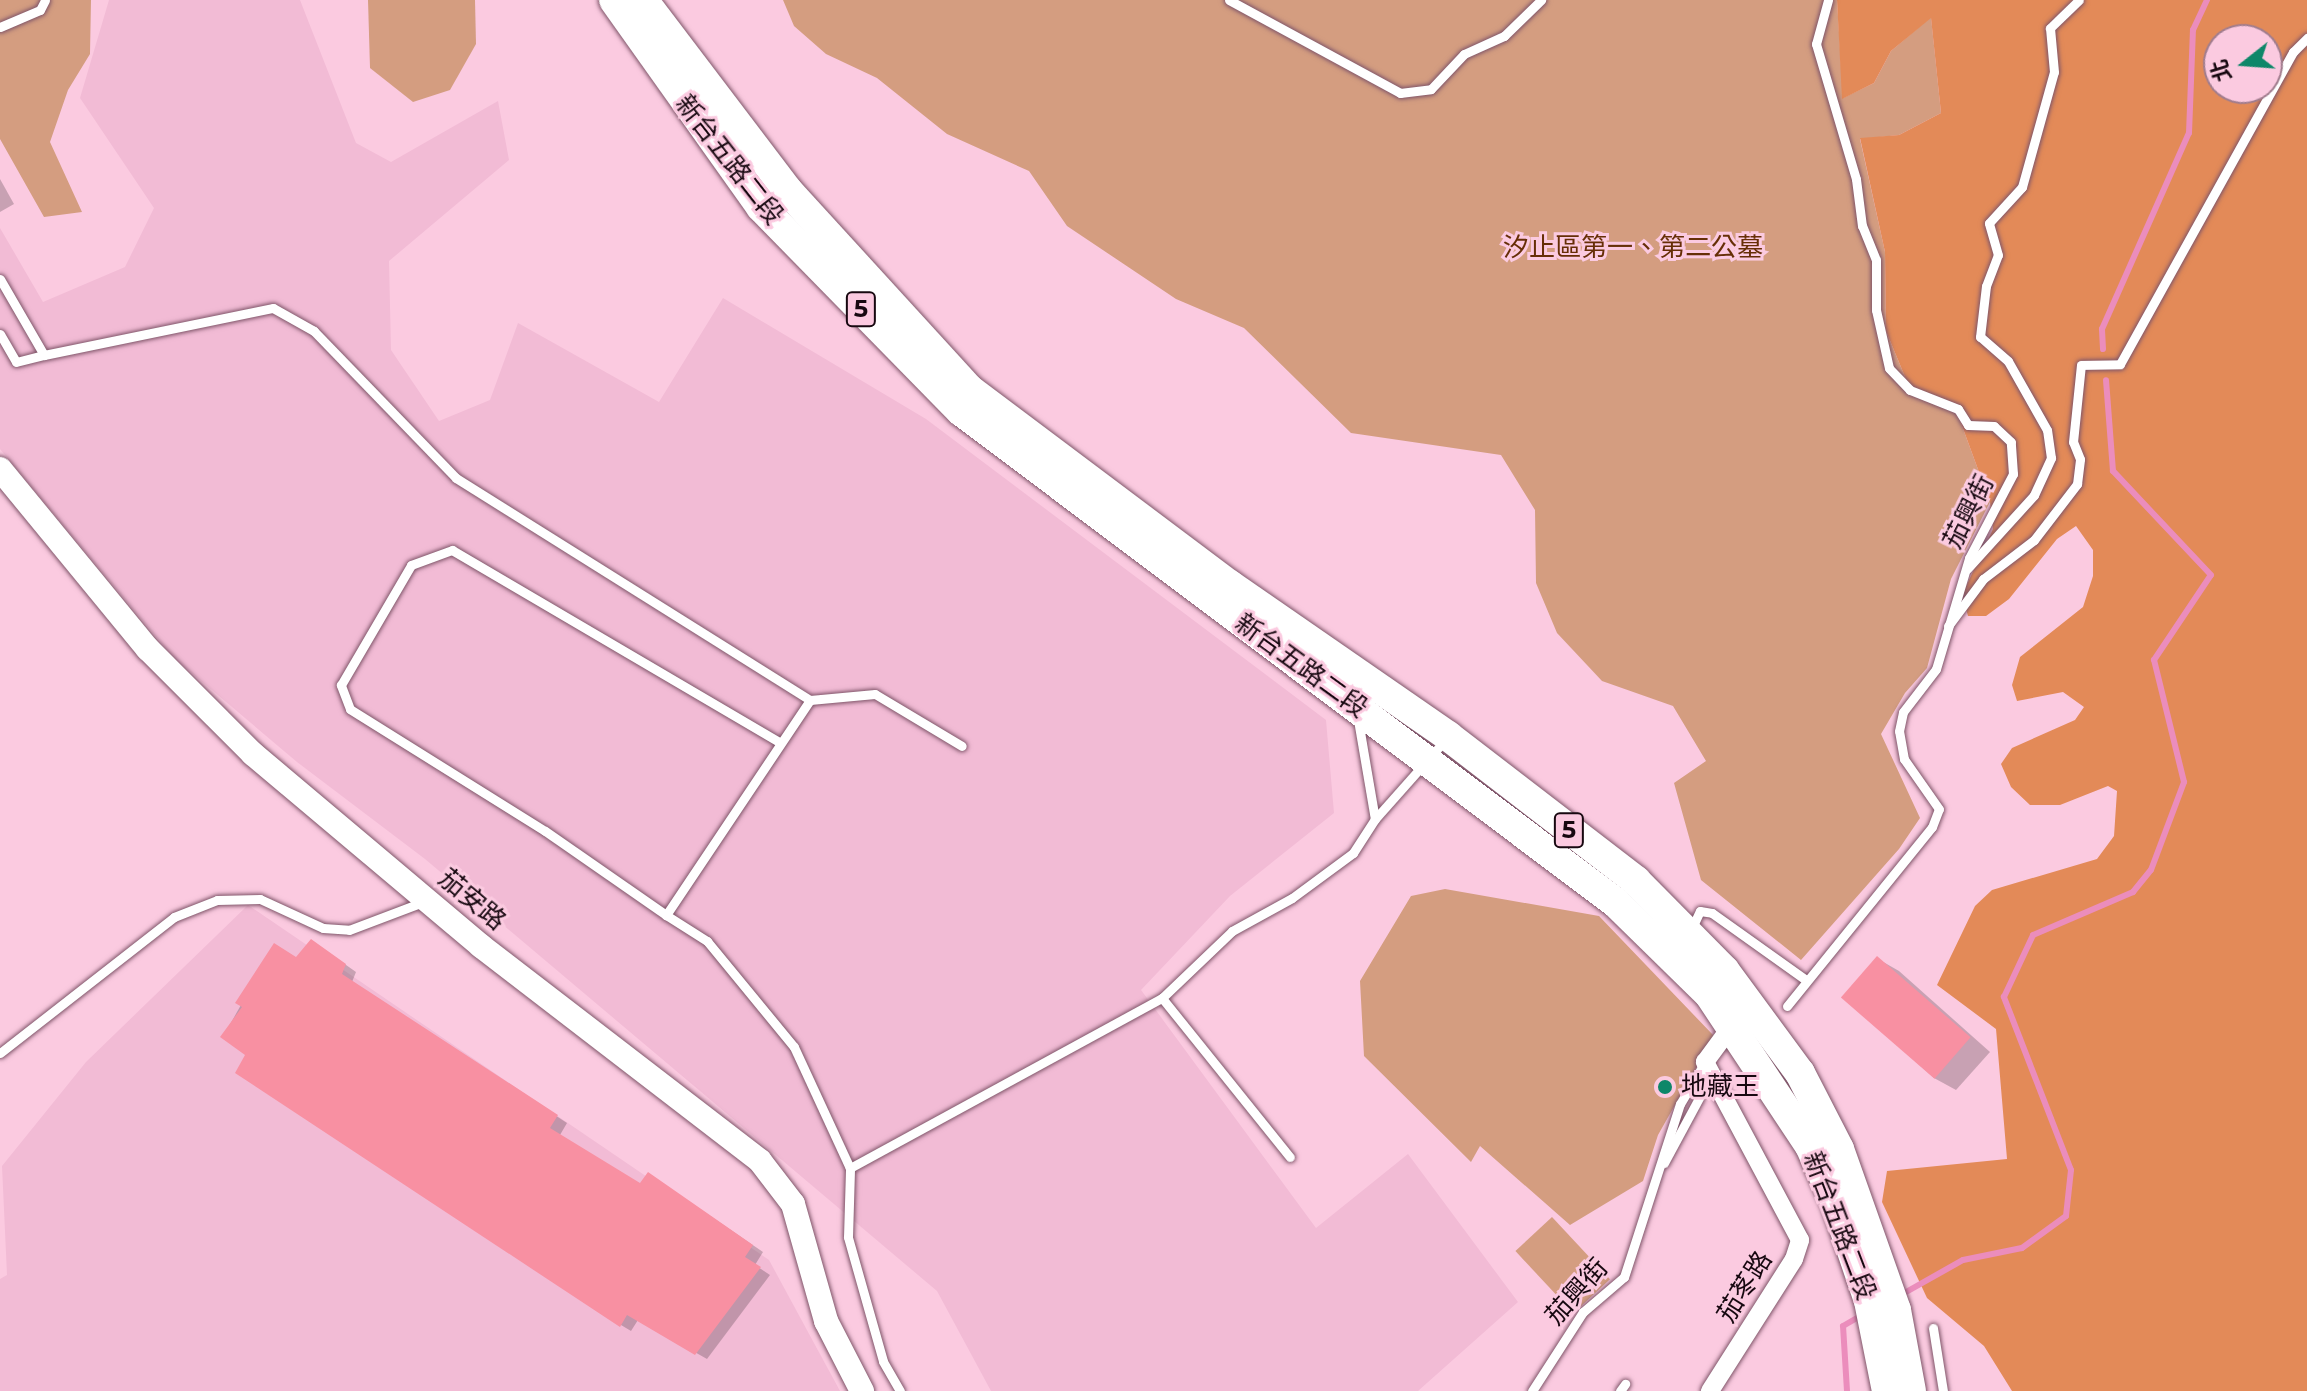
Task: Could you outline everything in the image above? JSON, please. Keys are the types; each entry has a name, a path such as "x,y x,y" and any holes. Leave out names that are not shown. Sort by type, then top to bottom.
{"main road":[{"name":"新台五路二段","path":"614,0 761,207 961,411 1359,692 1448,736 1636,881 1690,933 1770,1056 1835,1201 1869,1301 1887,1391"},
{"name":"新台五路二段","path":"643,0 788,191 970,390 1230,585 1359,692 1425,758 1616,903 1744,1015"},
{"name":"新台五路二段","path":"1770,1056 1823,1114 1856,1188 1896,1310 1911,1391"}],"street":[{"name":"茄安路","path":"0,469 200,704 428,901 760,1161 793,1204 826,1321 862,1391"},
{"path":"1705,1062 1744,1015"},
{"name":"茄苳路","path":"1705,1062 1800,1240 1794,1259 1710,1391"}],"lane":[{"path":"0,27 40,10 45,0"},
{"path":"1229,0 1400,93 1431,89 1464,54 1504,36 1541,0"},
{"name":"茄興街","path":"1787,1006 1932,827 1939,809 1904,759 1899,731 1903,712 1936,669 1944,632 1965,571 2013,474 2011,442 1994,426 1968,425 1958,409 1910,390 1889,368 1876,310 1876,260 1862,226 1856,179 1816,44 1828,0"},
{"path":"1965,571 2034,495 2051,458 2047,430 2008,361 1980,337 1986,286 1998,255 1989,223 2022,187 2054,72 2050,28 2079,0"},
{"path":"1944,632 1983,579 2034,540 2077,484 2080,459 2073,442 2081,365 2120,364 2293,52 2307,38"},
{"path":"0,279 44,355"},
{"path":"0,334 16,362 273,308 314,331 456,478 810,700 875,694 962,746"},
{"path":"781,743 452,550 411,565 341,685 350,709 545,831 707,941 794,1047 850,1168 848,1237 883,1361 900,1391"},
{"path":"1359,692 1375,819"},
{"path":"666,915 810,700"},
{"path":"850,1168 976,1104 1162,998 1232,931 1292,898 1353,853 1375,819 1425,758 1448,736"},
{"path":"0,1053 174,917 217,900 260,899 323,928 349,930 428,901"},
{"path":"1690,933 1700,911 1712,913 1806,980"},
{"path":"1162,998 1290,1157"},
{"name":"茄興街","path":"1532,1391 1583,1312 1624,1277 1680,1104 1705,1062"},
{"name":"茄興街","path":"1658,1172 1699,1098"},
{"path":"1933,1328 1943,1391"}],"shaded area":[{"path":"109,0 300,0 356,143 391,162 498,101 509,160 389,261 391,350 439,421 490,400 518,323 659,402 723,298 926,419 1326,720 1334,813 1230,896 1141,990 1316,1228 1408,1154 1518,1302 1418,1391 991,1391 937,1291 425,859 297,762 174,658 0,449 0,228 43,302 125,267 154,208 80,98"},
{"path":"1837,0 2307,0 2307,1391 2012,1391 1984,1346 1927,1298 1882,1202 1887,1171 2007,1159 1996,1029 1937,985 1975,906 1992,890 2097,859 2114,836 2117,791 2108,786 2060,805 2030,805 2011,787 2001,764 2012,748 2075,720 2084,707 2063,692 2017,701 2012,685 2020,657 2083,607 2093,576 2093,550 2076,526 2057,539 2009,599 1986,616 1968,616 1962,595 1993,529 1990,502 1958,415 1908,384 1886,331 1885,252 1860,138 1899,135 1941,113 1931,18 1891,51 1874,83 1842,99"},
{"path":"248,905 769,1260 840,1391 0,1391 0,1279 7,1275 2,1166 86,1062"}],"green space":[{"path":"0,0 91,0 90,54 68,90 50,142 82,212 44,217 0,139"},
{"path":"368,0 475,0 476,44 450,90 413,102 370,68"},
{"name":"汐止區第一、第二公墓","path":"783,0 1837,0 1843,98 1874,83 1891,51 1931,17 1941,113 1899,135 1860,139 1885,252 1886,331 1908,384 1958,415 1990,502 1951,579 1927,668 1905,693 1881,734 1920,818 1899,849 1801,960 1701,880 1674,783 1706,761 1673,706 1602,681 1557,633 1536,583 1535,510 1501,455 1351,433 1244,328 1176,299 1067,226 1029,171 947,134 877,78 826,54 794,26"},
{"path":"1445,889 1599,916 1714,1036 1658,1135 1643,1181 1570,1225 1480,1146 1471,1162 1364,1056 1360,981 1411,896"},
{"path":"1552,1217 1610,1279 1573,1313 1515,1251"}],"building":[{"path":"311,939 346,964 342,974 558,1115 550,1128 640,1183 648,1172 753,1245 745,1257 761,1267 695,1355 627,1315 620,1327 235,1073 245,1055 220,1037 242,1007 235,1003 274,943 296,957"},
{"path":"1877,956 1971,1037 1935,1079 1841,998"}],"waterway":[{"path":"2103,349 2102,329 2189,133 2193,30 2207,0"},
{"path":"1899,1296 1963,1260 2022,1248 2066,1216 2071,1170 2004,997 2033,935 2133,892 2151,870 2184,782 2154,660 2211,575 2113,471 2106,380"},
{"path":"1847,1391 1843,1326 1864,1314"}],"place":[{"name":"地藏王","path":"1665,1087"}]}
